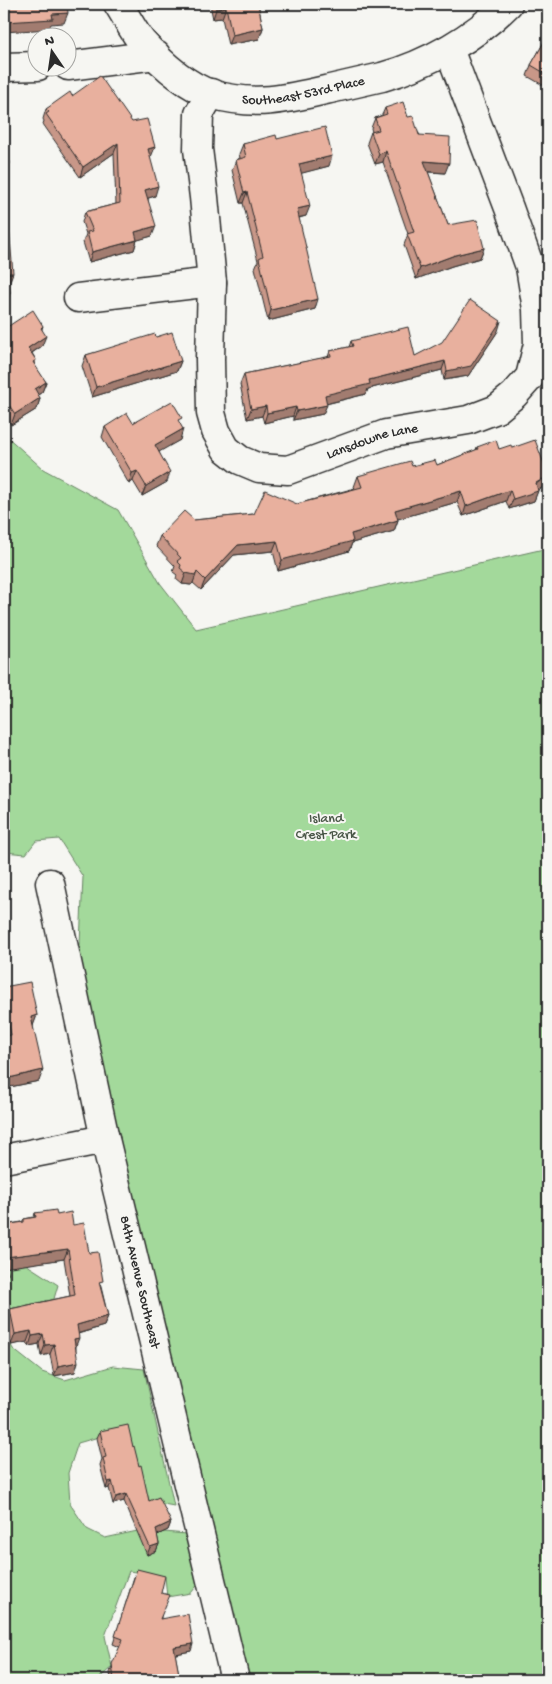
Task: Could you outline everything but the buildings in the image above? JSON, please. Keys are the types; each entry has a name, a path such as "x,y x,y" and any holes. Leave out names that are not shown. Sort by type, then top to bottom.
{"street":[{"name":"Southeast 53rd Place","path":"118,4 141,41 170,69 194,86 211,94 248,101 281,100 383,76 418,64 449,49 498,14 508,4"},
{"name":"Lansdowne Lane","path":"211,94 200,114 198,150 212,282 211,413 216,431 226,449 240,460 259,468 288,470 386,434 468,420 497,410 514,396 530,377 538,344 537,309 530,267 449,49"},
{"path":"78,65 156,55"},
{"path":"4,66 28,66"},
{"path":"78,298 212,282"},
{"name":"84th Avenue Southeast","path":"50,883 105,1139 235,1680"},
{"path":"4,1159 105,1139"}],"green space":[{"name":"Island Crest Park","path":"4,434 43,469 118,510 160,583 196,629 548,548 548,1680 250,1680 180,1404 79,966 83,877 59,839 36,841 26,854 4,852"},
{"path":"4,1250 58,1285 51,1309 32,1319 4,1324"},
{"path":"4,1332 13,1349 42,1372 65,1380 113,1366 144,1369 174,1506 147,1501 132,1443 102,1436 78,1443 68,1473 70,1504 87,1529 105,1538 142,1530 186,1534 201,1581 191,1593 167,1597 165,1577 129,1571 105,1636 112,1667 97,1680 4,1680"}]}
